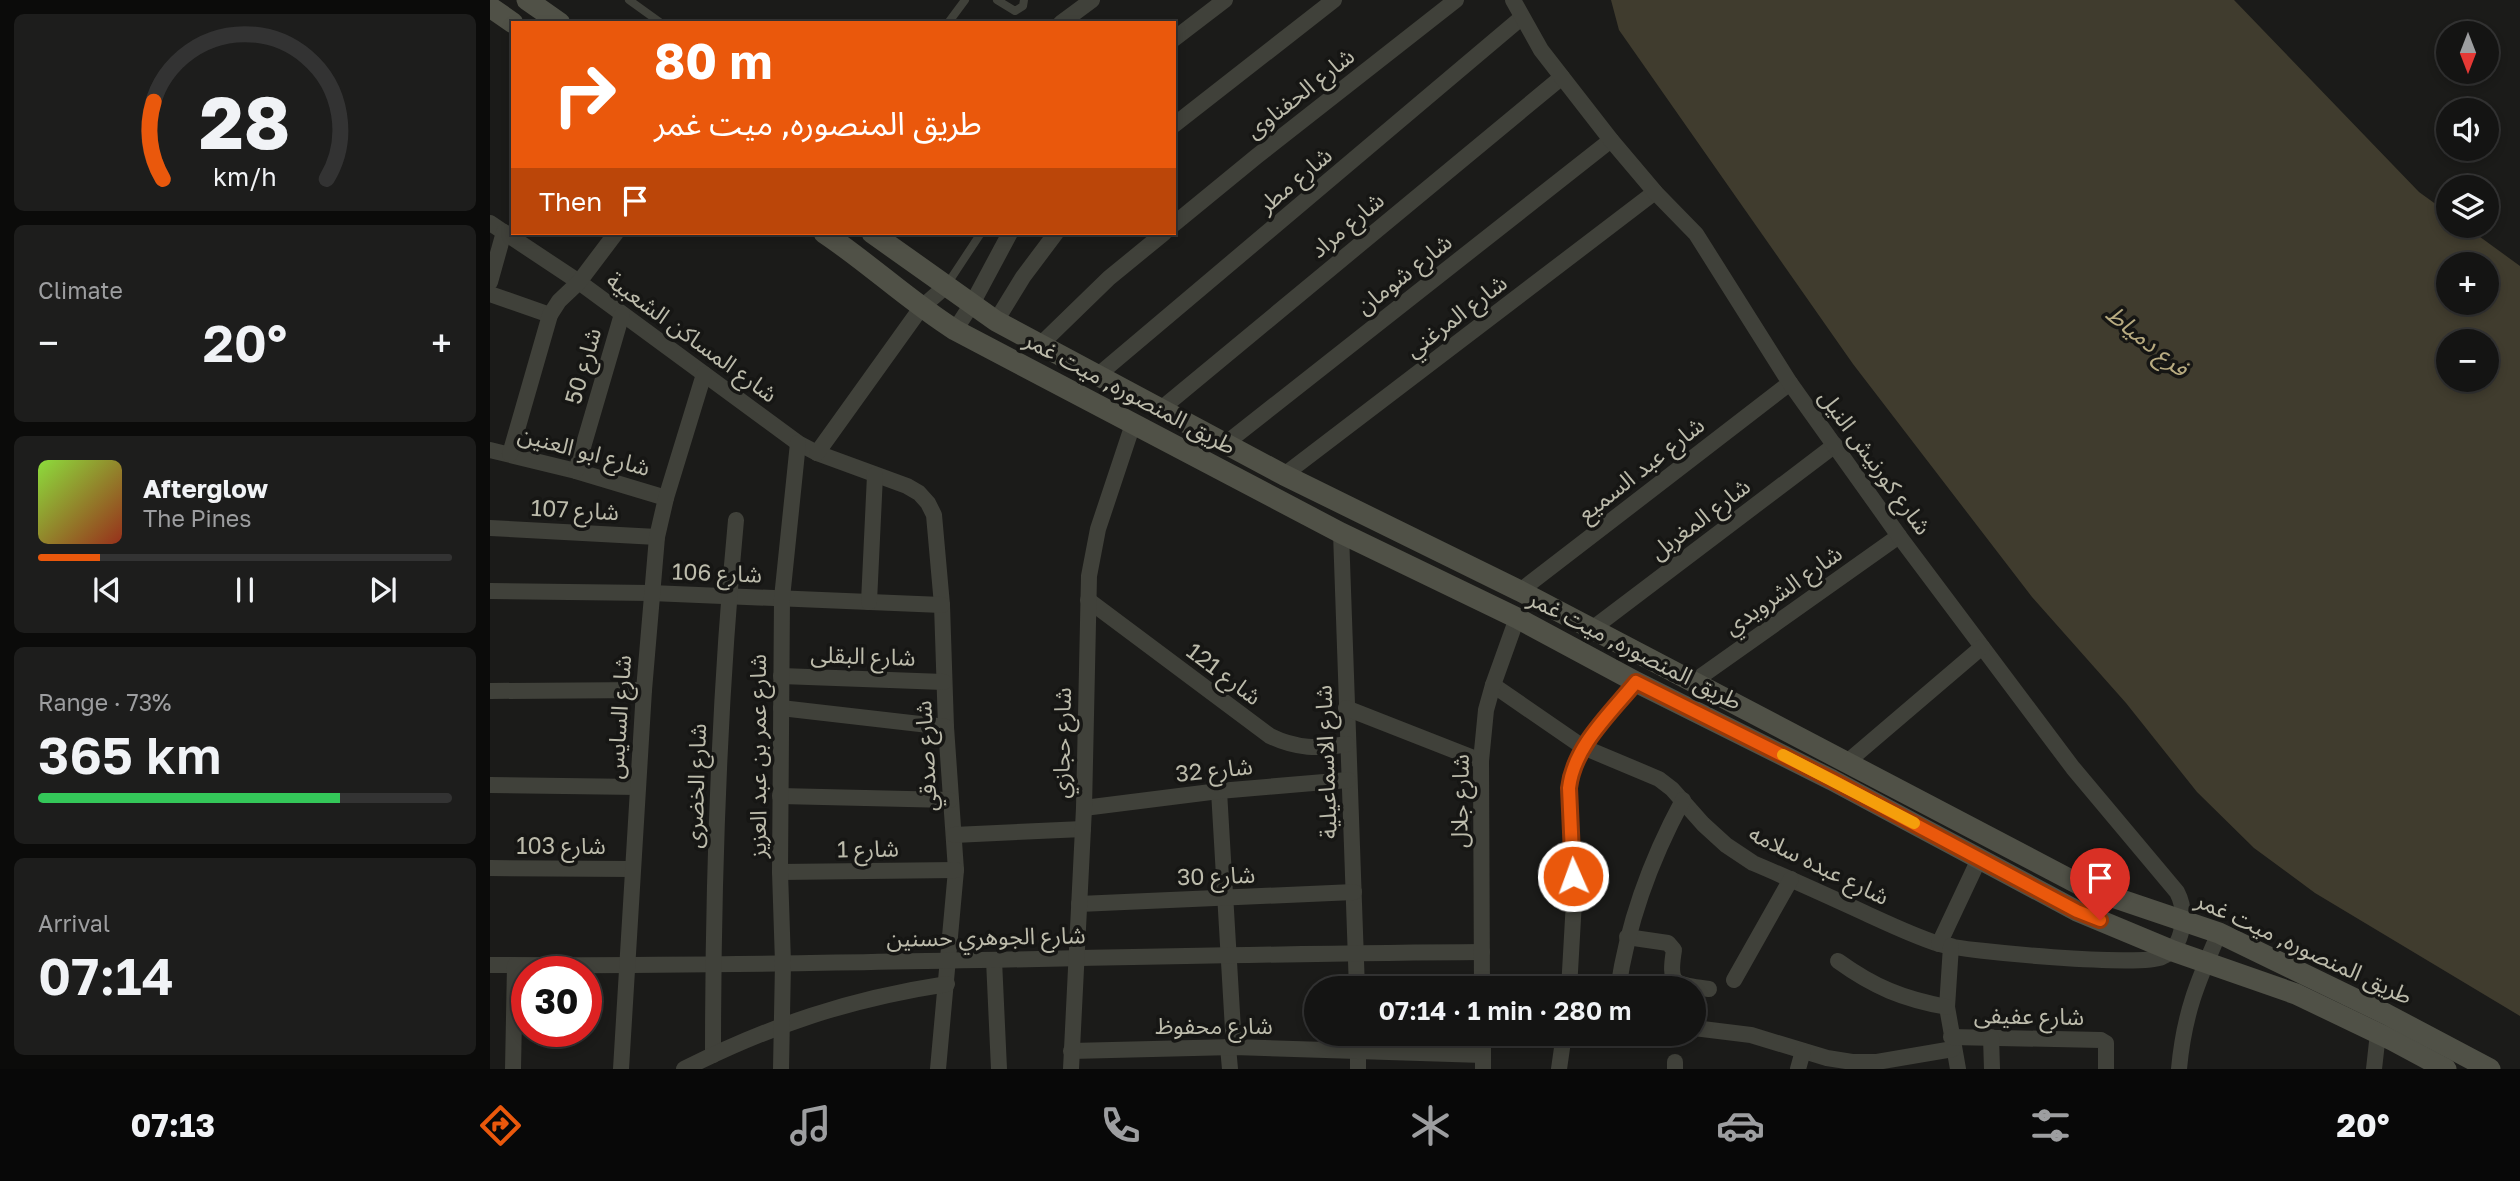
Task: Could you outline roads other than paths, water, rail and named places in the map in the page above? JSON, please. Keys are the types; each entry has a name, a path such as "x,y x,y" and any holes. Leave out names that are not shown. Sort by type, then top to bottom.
{"main road":[{"path":"527,0 557,21"},
{"path":"490,6 511,22"},
{"name":"طريق المنصوره, ميت غمر","path":"827,235 920,308 955,330 1340,533 1517,618 1636,682 1980,857 2077,911 2173,951 2296,994 2446,1069"},
{"name":"طريق المنصوره, ميت غمر","path":"875,235 996,321 1284,475 1520,591 2086,888 2219,933 2386,1014 2490,1069"}],"street":[{"path":"1064,21 1092,0"},
{"path":"1176,37 1225,0"},
{"path":"1176,123 1334,0"},
{"name":"شارع الحفناوى","path":"1176,222 1456,0"},
{"name":"شارع كورنيش النيل","path":"1513,0 1541,50 1611,140 1655,192 1696,234 1790,383 1899,536 2073,768 2176,892 2184,908 2184,920"},
{"name":"شارع مطر","path":"1097,376 1521,18"},
{"name":"شارع مراد","path":"1161,408 1562,77"},
{"name":"شارع شومان","path":"1225,444 1611,140"},
{"name":"شارع المرغني","path":"1284,475 1655,192"},
{"path":"490,282 497,227"},
{"name":"شارع المساكن الشعبية","path":"497,227 579,282 798,443 875,475"},
{"path":"510,454 550,316 559,301 579,282 614,235"},
{"path":"955,330 1009,235"},
{"path":"996,321 1023,277 1054,235"},
{"path":"1039,346 1109,278 1162,235"},
{"path":"817,453 920,308 946,286"},
{"path":"490,294 550,316"},
{"name":"شارع 50","path":"576,471 622,314"},
{"name":"شارع السايس","path":"621,1069 650,593 657,537 666,498 704,374"},
{"name":"شارع عبد السميع","path":"1520,591 1790,383"},
{"name":"شارع حجازي","path":"1071,1069 1084,808 1088,600 1092,552 1133,424"},
{"name":"شارع عمر بن عبد العزيز","path":"780,1069 783,963 780,872 782,598 798,443"},
{"name":"شارع المغربل","path":"1592,629 1835,445"},
{"name":"شارع ابو العنين","path":"490,450 576,471 666,498"},
{"path":"869,602 875,475"},
{"name":"شارع صدقي","path":"875,475 919,493 934,515 936,529 956,870 938,1069"},
{"name":"شارع الخضرى","path":"713,1055 720,725 736,520"},
{"name":"شارع 107","path":"490,528 657,537"},
{"name":"شارع الاسماعيلية","path":"1340,533 1357,976"},
{"name":"شارع الشرويدي","path":"1693,682 1899,536"},
{"name":"شارع 106","path":"490,591 650,593 942,605"},
{"name":"شارع 121","path":"1088,600 1270,736 1299,747 1323,748 1347,744"},
{"name":"شارع جلال","path":"1482,976 1481,761 1486,710 1517,618"},
{"path":"1846,763 1982,647"},
{"name":"شارع البقلى","path":"781,676 944,682"},
{"path":"1570,976 1574,901 1569,788 1571,774 1583,747 1636,682"},
{"name":"شارع عبده سلامه","path":"1493,685 1583,747 1659,779 1726,845 1753,863 1945,945 2137,962 2162,958 2173,951"},
{"path":"490,691 644,690"},
{"path":"781,708 946,727"},
{"path":"1346,708 1481,761"},
{"name":"شارع 32","path":"1084,808 1219,791 1348,780"},
{"path":"490,785 638,787"},
{"path":"1219,791 1229,954 1230,1069"},
{"path":"780,796 950,800"},
{"path":"1620,976 1627,937 1650,866 1683,800"},
{"path":"954,835 1083,829"},
{"path":"1958,1069 1947,1007 1945,945 1980,857"},
{"name":"شارع 103","path":"490,869 632,869"},
{"name":"شارع 1","path":"780,872 956,870"},
{"path":"1734,980 1791,879"},
{"name":"شارع 30","path":"1079,904 1354,892"},
{"path":"2173,951 2184,920"},
{"path":"2179,1069 2186,1018 2193,993 2219,933"},
{"path":"1627,937 1668,943 1674,950 1671,970 1674,979 1681,985 1709,989"},
{"name":"شارع الجوهري حسنين","path":"602,966 1482,952"},
{"path":"994,960 999,1069"},
{"path":"1838,961 1889,992 1917,1002 1947,1007"},
{"name":"شارع الجوهري حسنين","path":"490,965 511,965"},
{"path":"684,1069 781,1025 820,1011 893,993 947,985"},
{"name":"شارع عفيفى","path":"1706,1029 1751,1035 1839,1060 1877,1062 1952,1043 1991,1038 2101,1040 2106,1043 2106,1069"},
{"path":"2374,1069 2378,1033"},
{"path":"1991,1038 1992,1069"},
{"name":"شارع محفوظ","path":"1072,1051 1304,1044"},
{"path":"1358,1069 1359,1046"},
{"name":"شارع محفوظ","path":"1384,1046 1483,1062"},
{"path":"1559,1069 1562,1046"},
{"path":"513,1069 514,1047"},
{"path":"1798,1069 1803,1051"}],"lane":[{"path":"629,0 658,21"},
{"path":"949,21 965,0"},
{"path":"997,0 1015,11 1023,6 1024,0"},
{"path":"946,286 980,235"}],"water":[{"name":"فرع دمياط","path":"1611,0 2234,0 2419,192 2436,204 2436,238 2482,238 2520,266 2520,1016 2315,893 2254,848 2197,792 2126,703 2032,597 1853,364 1619,30"}]}
